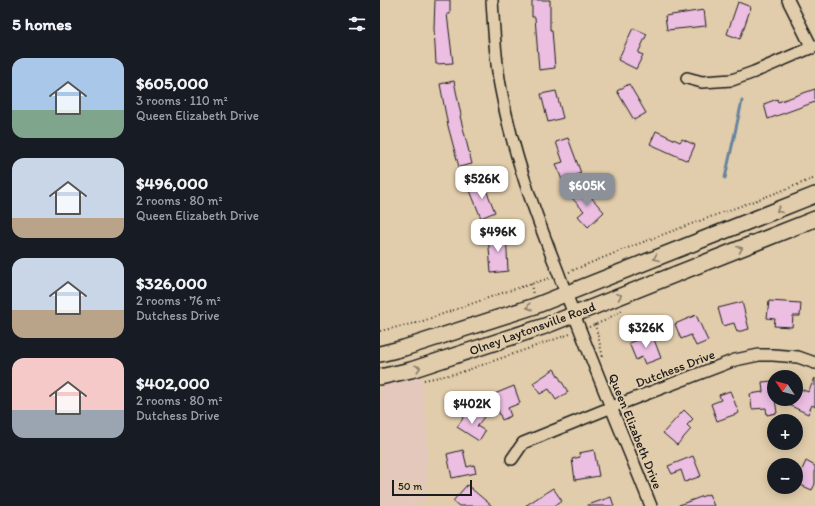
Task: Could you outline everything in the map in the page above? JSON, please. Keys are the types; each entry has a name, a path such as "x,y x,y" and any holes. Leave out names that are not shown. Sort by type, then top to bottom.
{"main road":[{"name":"Olney Laytonsville Road","path":"380,354 404,348 513,313 815,195"},
{"name":"Olney Laytonsville Road","path":"380,377 419,367 546,326 815,219"}],"street":[{"name":"Queen Elizabeth Drive","path":"492,0 500,89 514,150 531,204 573,314 651,506"},
{"path":"687,78 702,82 732,80 814,47 788,0"},
{"name":"Dutchess Drive","path":"512,459 523,443 735,360 759,355 785,355 798,357 815,363"}],"path":[{"path":"380,331 420,322 502,293 559,276 674,230 748,204 815,178"}],"shaded area":[{"path":"421,367 428,443 426,501 406,506 380,506 380,377"}],"building":[{"path":"435,0 450,0 450,14 447,14 453,63 436,64 434,28"},
{"path":"532,0 550,0 550,30 552,30 555,68 539,70 535,17 532,17"},
{"path":"738,2 751,7 740,39 727,34"},
{"path":"704,10 706,26 667,30 665,16"},
{"path":"633,28 647,34 638,53 643,55 636,69 618,60"},
{"path":"454,81 460,116 472,164 459,167 448,126 440,84"},
{"path":"629,84 646,113 634,120 617,91"},
{"path":"815,89 815,102 768,119 764,104 777,99 778,102"},
{"path":"556,91 563,118 548,122 541,94"},
{"path":"656,131 680,142 682,139 695,145 688,161 650,144"},
{"path":"568,138 581,173 562,180 556,164 563,162 556,142"},
{"path":"483,182 495,212 481,218 469,188"},
{"path":"582,187 604,212 588,227 578,216 584,211 571,197"},
{"path":"506,233 508,271 491,273 488,235"},
{"path":"769,301 801,303 800,316 793,316 792,327 774,326 775,319 767,318"},
{"path":"742,302 749,329 737,332 734,323 723,326 718,308"},
{"path":"696,315 708,341 696,346 691,335 681,339 675,324"},
{"path":"652,334 661,358 645,364 642,357 636,360 629,343"},
{"path":"554,369 568,392 556,400 549,389 540,394 533,383"},
{"path":"815,378 815,407 812,405 808,414 791,406 803,406 803,390 808,392"},
{"path":"762,382 767,382 767,406 776,406 777,413 767,415 766,408 752,409 750,394 763,392"},
{"path":"514,386 520,403 508,408 511,416 502,420 492,395"},
{"path":"730,391 739,413 717,421 711,404 721,400 719,395"},
{"path":"470,408 484,417 477,426 485,431 479,441 457,427"},
{"path":"684,410 693,419 687,425 691,429 677,445 663,433"},
{"path":"463,450 467,467 474,465 476,473 452,478 447,454"},
{"path":"594,450 599,476 575,480 572,459 580,457 579,453"},
{"path":"693,456 701,476 685,482 681,470 672,474 668,466"},
{"path":"806,461 815,466 815,484 812,490 803,486 803,468"},
{"path":"467,485 492,506 459,506 453,501"},
{"path":"553,488 562,501 554,506 525,506"},
{"path":"709,494 714,506 679,506 679,505"},
{"path":"611,497 614,506 588,506 588,505"}],"waterway":[{"path":"725,178 742,101"}]}
